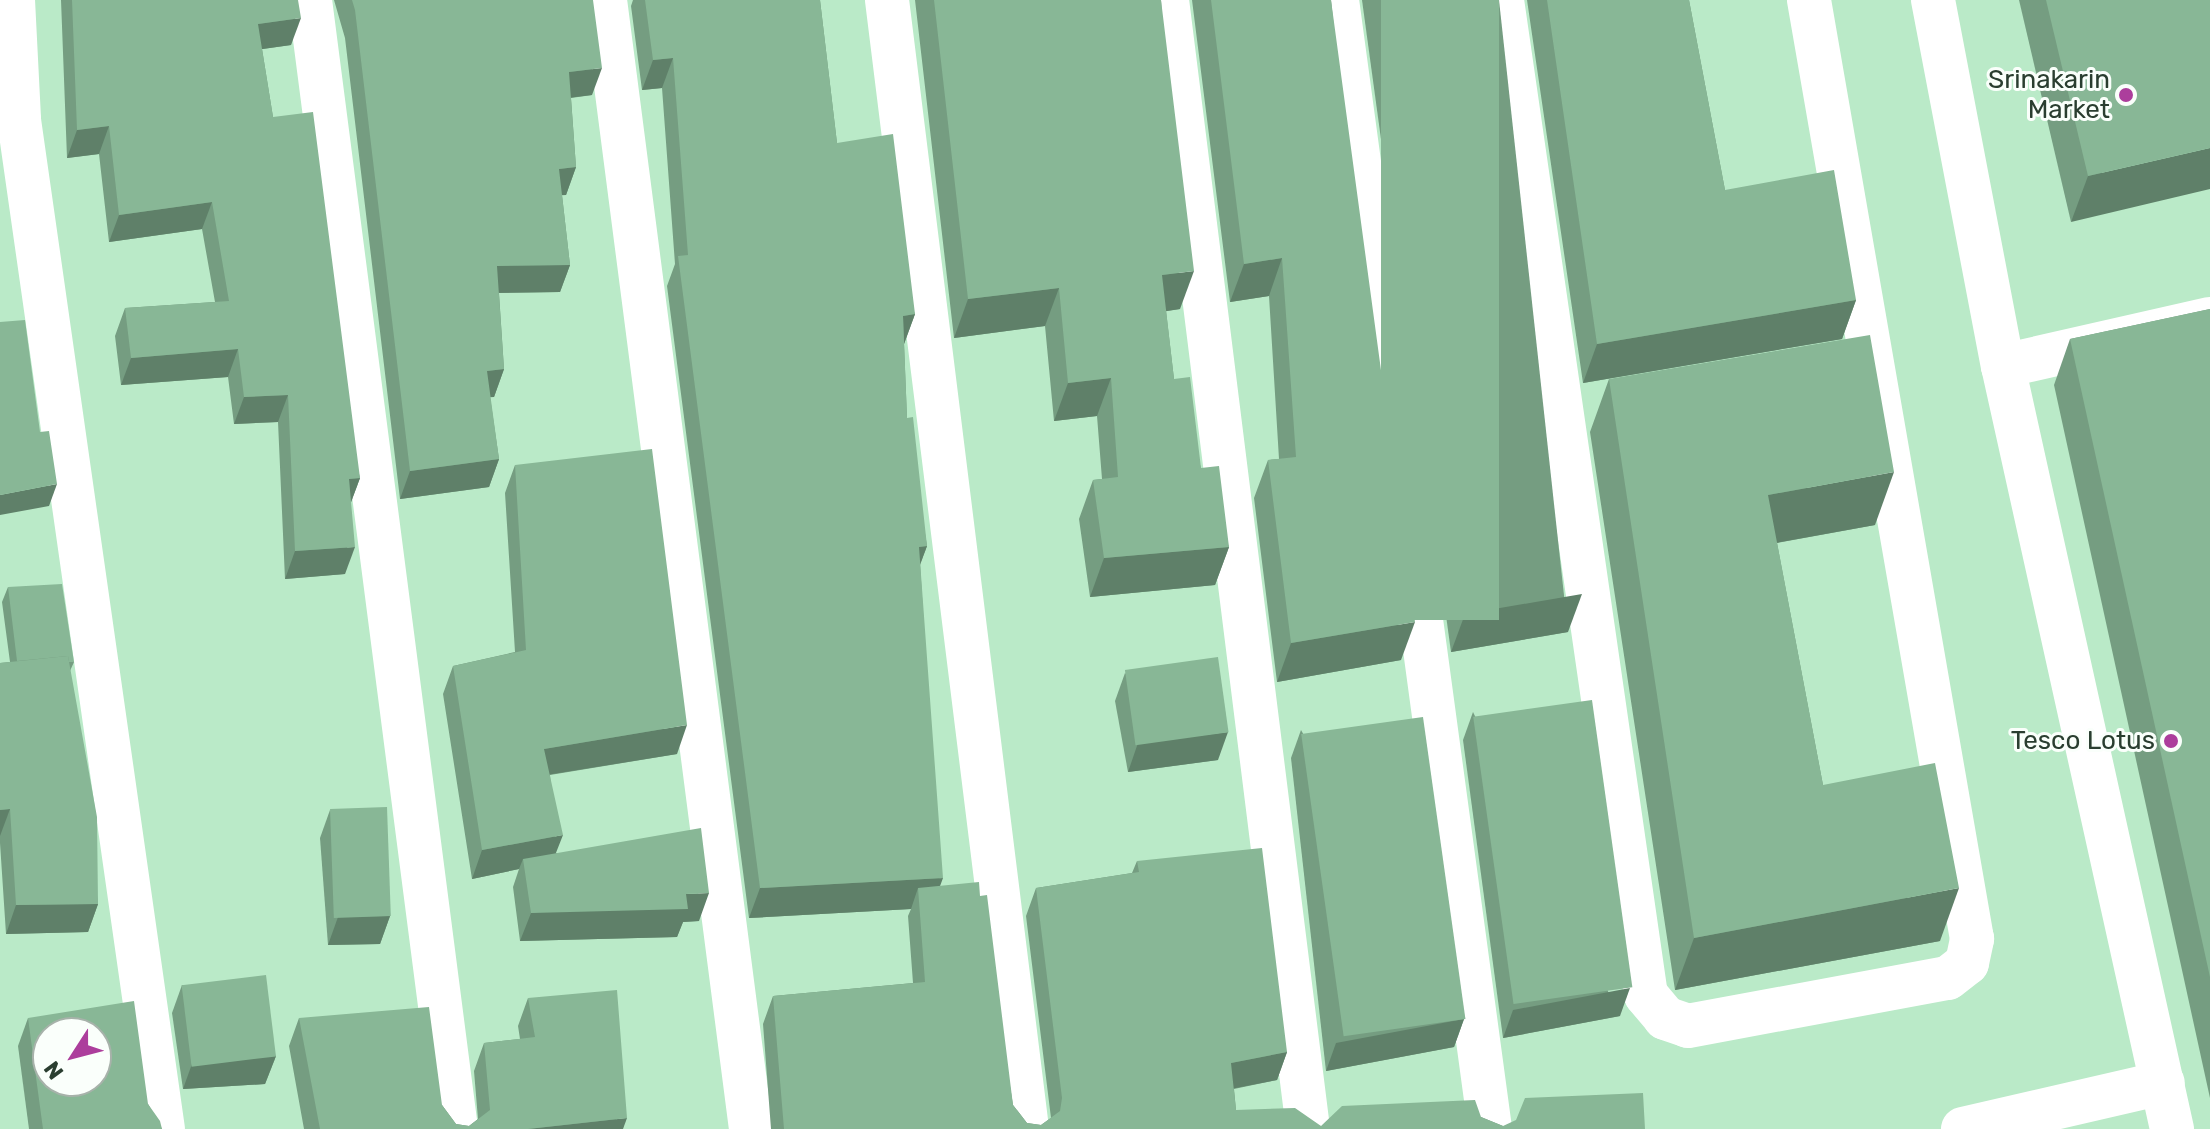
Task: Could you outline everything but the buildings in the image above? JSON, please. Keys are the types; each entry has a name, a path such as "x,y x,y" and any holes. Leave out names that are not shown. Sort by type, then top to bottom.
{"street":[{"path":"13,0 19,120 163,1129"},
{"path":"310,0 456,1129"},
{"path":"605,0 751,1129"},
{"path":"887,0 1027,1129"},
{"path":"1167,0 1308,1129"},
{"path":"1337,0 1490,1129"},
{"path":"1502,0 1581,408 1646,995 1665,1018 1688,1026 1921,986 1967,963 1972,939 1809,0"},
{"path":"1933,0 2003,366 2172,1129"},
{"path":"2003,366 2210,319"},
{"path":"1827,367 1873,359"},
{"path":"1963,1129 2163,1083"}],"place":[{"name":"Srinakarin Market","path":"2126,95"},
{"name":"Tesco Lotus","path":"2171,741"}]}
